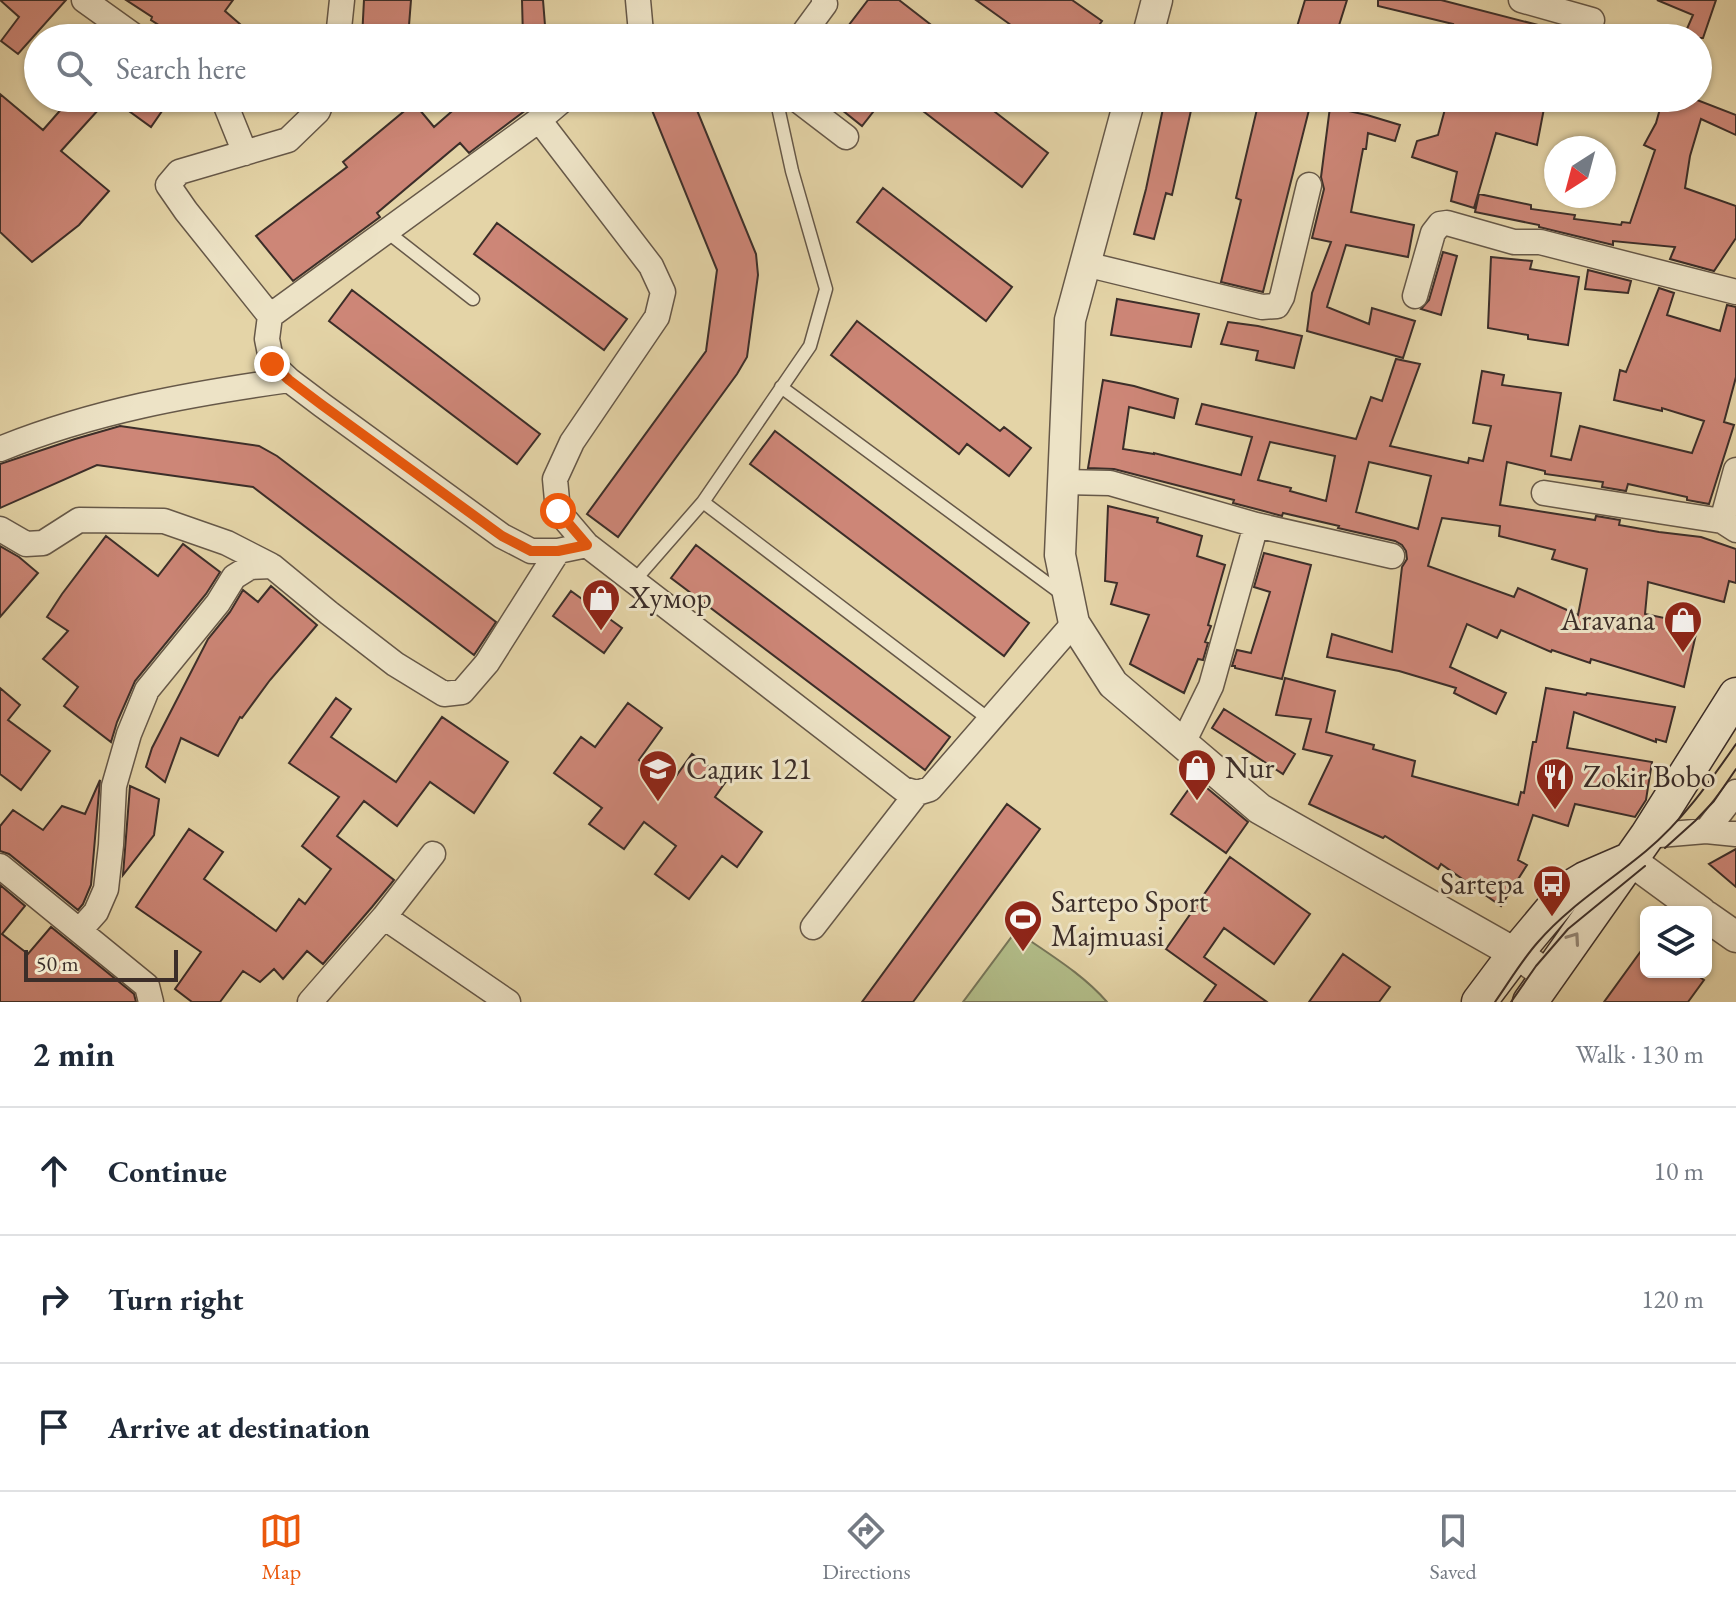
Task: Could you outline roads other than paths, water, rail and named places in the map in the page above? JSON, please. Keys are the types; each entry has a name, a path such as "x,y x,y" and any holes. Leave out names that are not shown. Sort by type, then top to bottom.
{"main road":[{"path":"1539,989 1638,848 1736,695"},
{"path":"1479,1002 1570,888 1638,848"}],"street":[{"path":"84,0 117,24"},
{"path":"339,24 342,0"},
{"path":"638,0 640,24"},
{"path":"810,24 825,4 824,0"},
{"path":"1151,24 1157,0"},
{"path":"1521,0 1592,20"},
{"path":"228,112 245,153"},
{"path":"317,112 288,140 179,172 168,185 270,316 267,339 272,364 289,380 502,536 531,551 558,551 587,545"},
{"path":"270,316 548,112"},
{"path":"813,112 846,137"},
{"path":"1126,112 1070,320 1060,555 1072,611 1113,684 1260,809 1525,959 1539,989"},
{"path":"539,120 651,266 663,292 657,317 572,442 555,479 558,511 587,545 903,789 917,793 930,789 990,720 1072,611"},
{"path":"1085,264 1262,307 1277,306 1282,297 1309,185"},
{"path":"1415,296 1433,233 1440,224 1447,223 1514,242 1540,242 1736,292"},
{"path":"0,449 68,423 142,404 289,380"},
{"path":"1544,493 1729,526 1736,470"},
{"path":"1063,482 1110,483 1256,525 1392,556"},
{"path":"0,529 26,544 43,543 79,520 164,521 227,543 272,566 395,664 444,694 462,692 487,663 558,551"},
{"path":"1183,743 1211,686 1256,525"},
{"path":"80,930 96,912 106,889 114,786 129,734 147,690 218,603 234,577 250,567 272,566"},
{"path":"1706,831 1736,792"},
{"path":"813,927 917,793"},
{"path":"1638,848 1706,831 1736,834"},
{"path":"1638,848 1695,906"},
{"path":"310,1002 384,917 433,854"},
{"path":"0,866 147,986 151,1002"},
{"path":"384,917 508,1002"},
{"path":"1712,920 1736,937"}],"lane":[{"path":"634,581 703,502 810,346 826,289 792,171 779,112"},
{"path":"386,231 473,299"},
{"path":"781,387 1072,611"},
{"path":"703,502 990,720"}],"tram line":[{"path":"1495,1002 1526,956 1550,929 1671,827 1736,744"},
{"path":"1665,848 1714,801 1736,769"},
{"path":"1511,1002 1536,966 1568,929 1645,866"}],"place":[{"name":"Хумор","path":"601,632"},
{"name":"Aravana","path":"1683,654"},
{"name":"Nur","path":"1197,802"},
{"name":"Садик 121","path":"658,803"},
{"name":"Zokir Bobo","path":"1555,811"},
{"name":"Sartepa","path":"1552,918"},
{"name":"Sartepo Sport Majmuasi","path":"1023,953"}]}
